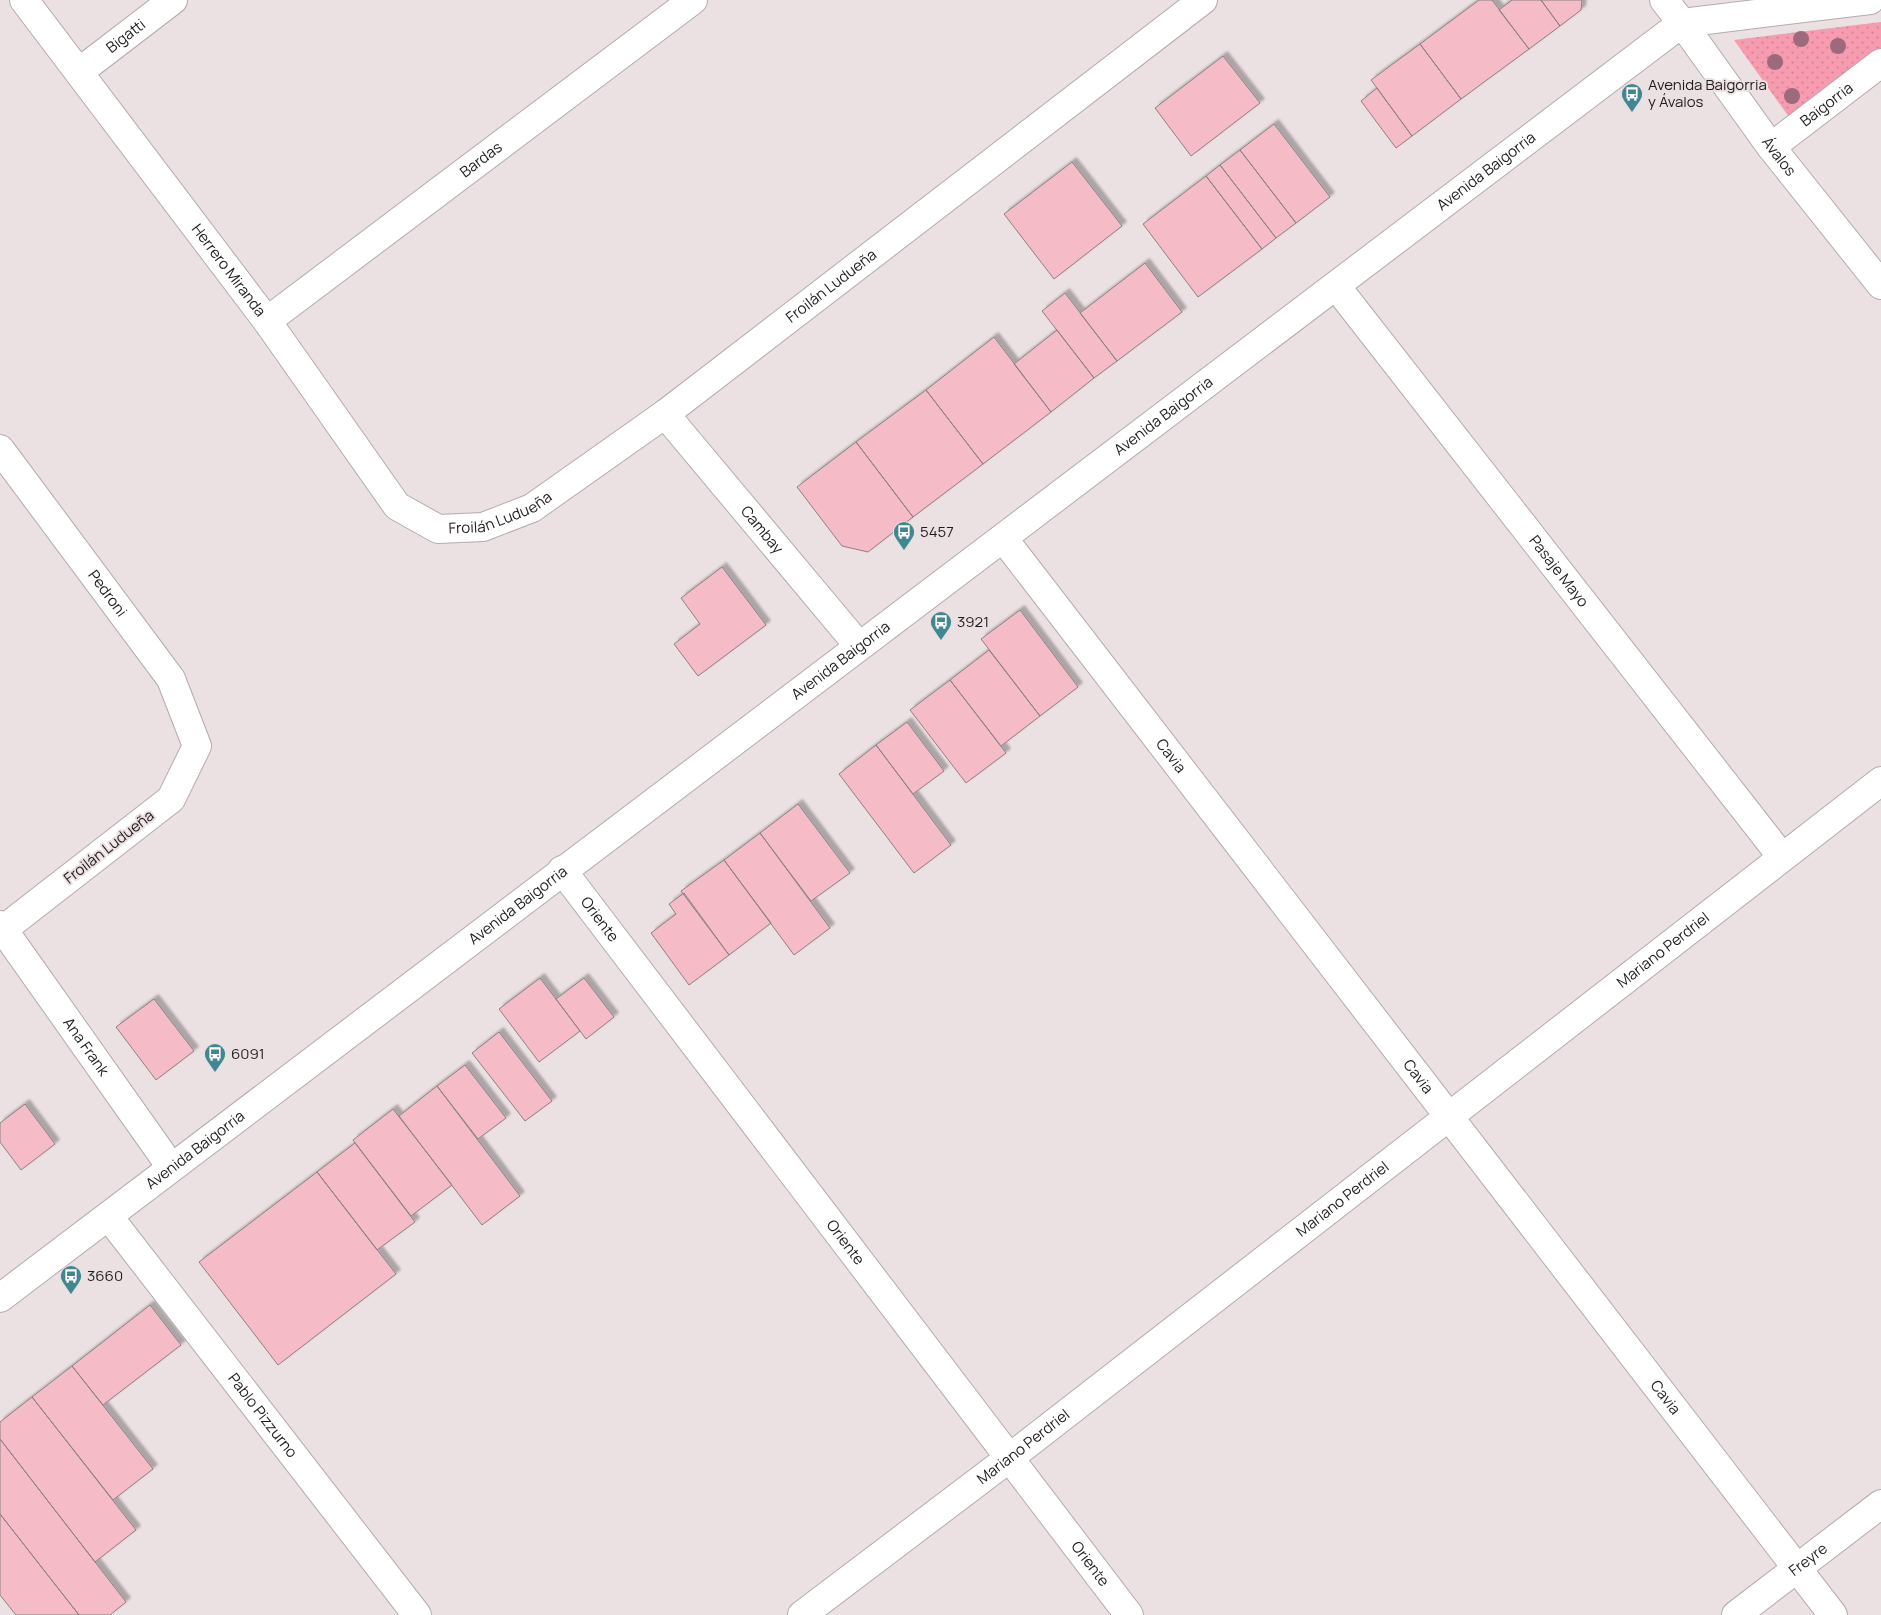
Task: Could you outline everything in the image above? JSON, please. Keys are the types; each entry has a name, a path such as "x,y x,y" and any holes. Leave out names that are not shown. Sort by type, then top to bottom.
{"street":[{"name":"Herrero Miranda","path":"24,0 268,321 396,506 438,529"},
{"name":"Bigatti","path":"79,72 173,0"},
{"name":"Bardas","path":"268,321 693,0"},
{"name":"Froilán Ludueña","path":"438,529 483,526 532,508 665,414 1204,0"},
{"name":"Ávalos","path":"1664,0 1771,146 1881,285"},
{"path":"1682,23 1870,0"},
{"name":"Avenida Baigorria","path":"0,1298 562,870 1682,23"},
{"name":"Baigorria","path":"1771,146 1881,62"},
{"name":"Pasaje Mayo","path":"1336,286 1782,858"},
{"name":"Cambay","path":"665,414 859,646"},
{"name":"Pedroni","path":"0,449 171,678 197,746"},
{"name":"Cavia","path":"1003,538 1833,1615"},
{"name":"Froilán Ludueña","path":"1,929 171,799 197,746"},
{"name":"Mariano Perdriel","path":"802,1615 1008,1458 1881,781"},
{"name":"Oriente","path":"562,870 1129,1615"},
{"name":"Ana Frank","path":"1,929 171,1167"},
{"name":"Pablo Pizzurno","path":"109,1216 417,1615"},
{"name":"Freyre","path":"1736,1615 1881,1504"}],"shaded area":[{"path":"1881,22 1881,49 1789,117 1734,40"}],"building":[{"path":"1479,0 1492,0 1529,49 1461,99 1420,44"},
{"path":"1512,0 1541,0 1560,26 1529,49 1499,10"},
{"path":"1541,0 1582,0 1581,10 1560,26"},
{"path":"1420,44 1461,99 1412,136 1371,80"},
{"path":"1223,56 1260,103 1191,156 1155,108"},
{"path":"1377,88 1412,136 1396,148 1361,101"},
{"path":"1274,124 1330,197 1296,223 1240,150"},
{"path":"1240,150 1296,223 1276,238 1220,165"},
{"path":"1072,162 1122,226 1054,279 1004,214"},
{"path":"1220,165 1276,238 1262,249 1206,176"},
{"path":"1206,176 1262,249 1198,297 1143,224"},
{"path":"1145,263 1182,312 1117,361 1080,313"},
{"path":"1065,293 1117,361 1094,378 1042,311"},
{"path":"1057,330 1094,378 1051,412 1014,364"},
{"path":"994,337 1051,412 983,464 926,390"},
{"path":"926,390 983,464 913,517 856,442"},
{"path":"856,442 913,517 868,552 842,546 797,487"},
{"path":"722,567 766,625 698,676 674,644 700,624 681,598"},
{"path":"1020,610 1078,687 1040,716 981,639"},
{"path":"989,650 1040,716 1001,746 950,680"},
{"path":"950,680 1006,753 966,783 910,710"},
{"path":"907,722 944,771 913,794 876,745"},
{"path":"876,745 951,845 914,873 839,774"},
{"path":"798,804 850,873 811,901 760,833"},
{"path":"760,833 830,928 794,955 724,860"},
{"path":"724,860 771,923 729,955 681,891"},
{"path":"684,893 729,955 689,985 651,933 676,914 669,904"},
{"path":"540,978 580,1031 539,1062 499,1009"},
{"path":"584,978 614,1017 586,1039 556,999"},
{"path":"154,999 194,1051 156,1080 116,1027"},
{"path":"499,1032 552,1101 525,1121 472,1053"},
{"path":"465,1065 506,1118 478,1139 437,1086"},
{"path":"437,1086 520,1196 482,1225 399,1116"},
{"path":"25,1104 55,1144 21,1170 0,1142 0,1123"},
{"path":"393,1109 452,1185 411,1216 353,1140"},
{"path":"355,1143 415,1222 377,1250 317,1172"},
{"path":"317,1172 396,1274 278,1365 199,1262"},
{"path":"150,1305 181,1345 103,1405 72,1366"},
{"path":"72,1366 153,1469 113,1500 32,1397"},
{"path":"32,1397 136,1530 95,1562 0,1439 0,1422"},
{"path":"0,1439 126,1602 110,1615 79,1615 0,1514"},
{"path":"0,1514 79,1615 16,1615 0,1595"}],"place":[{"name":"Avenida Baigorria y Ávalos","path":"1632,113"},
{"name":"5457","path":"904,551"},
{"name":"3921","path":"941,641"},
{"name":"6091","path":"215,1073"},
{"name":"3660","path":"71,1295"}]}
